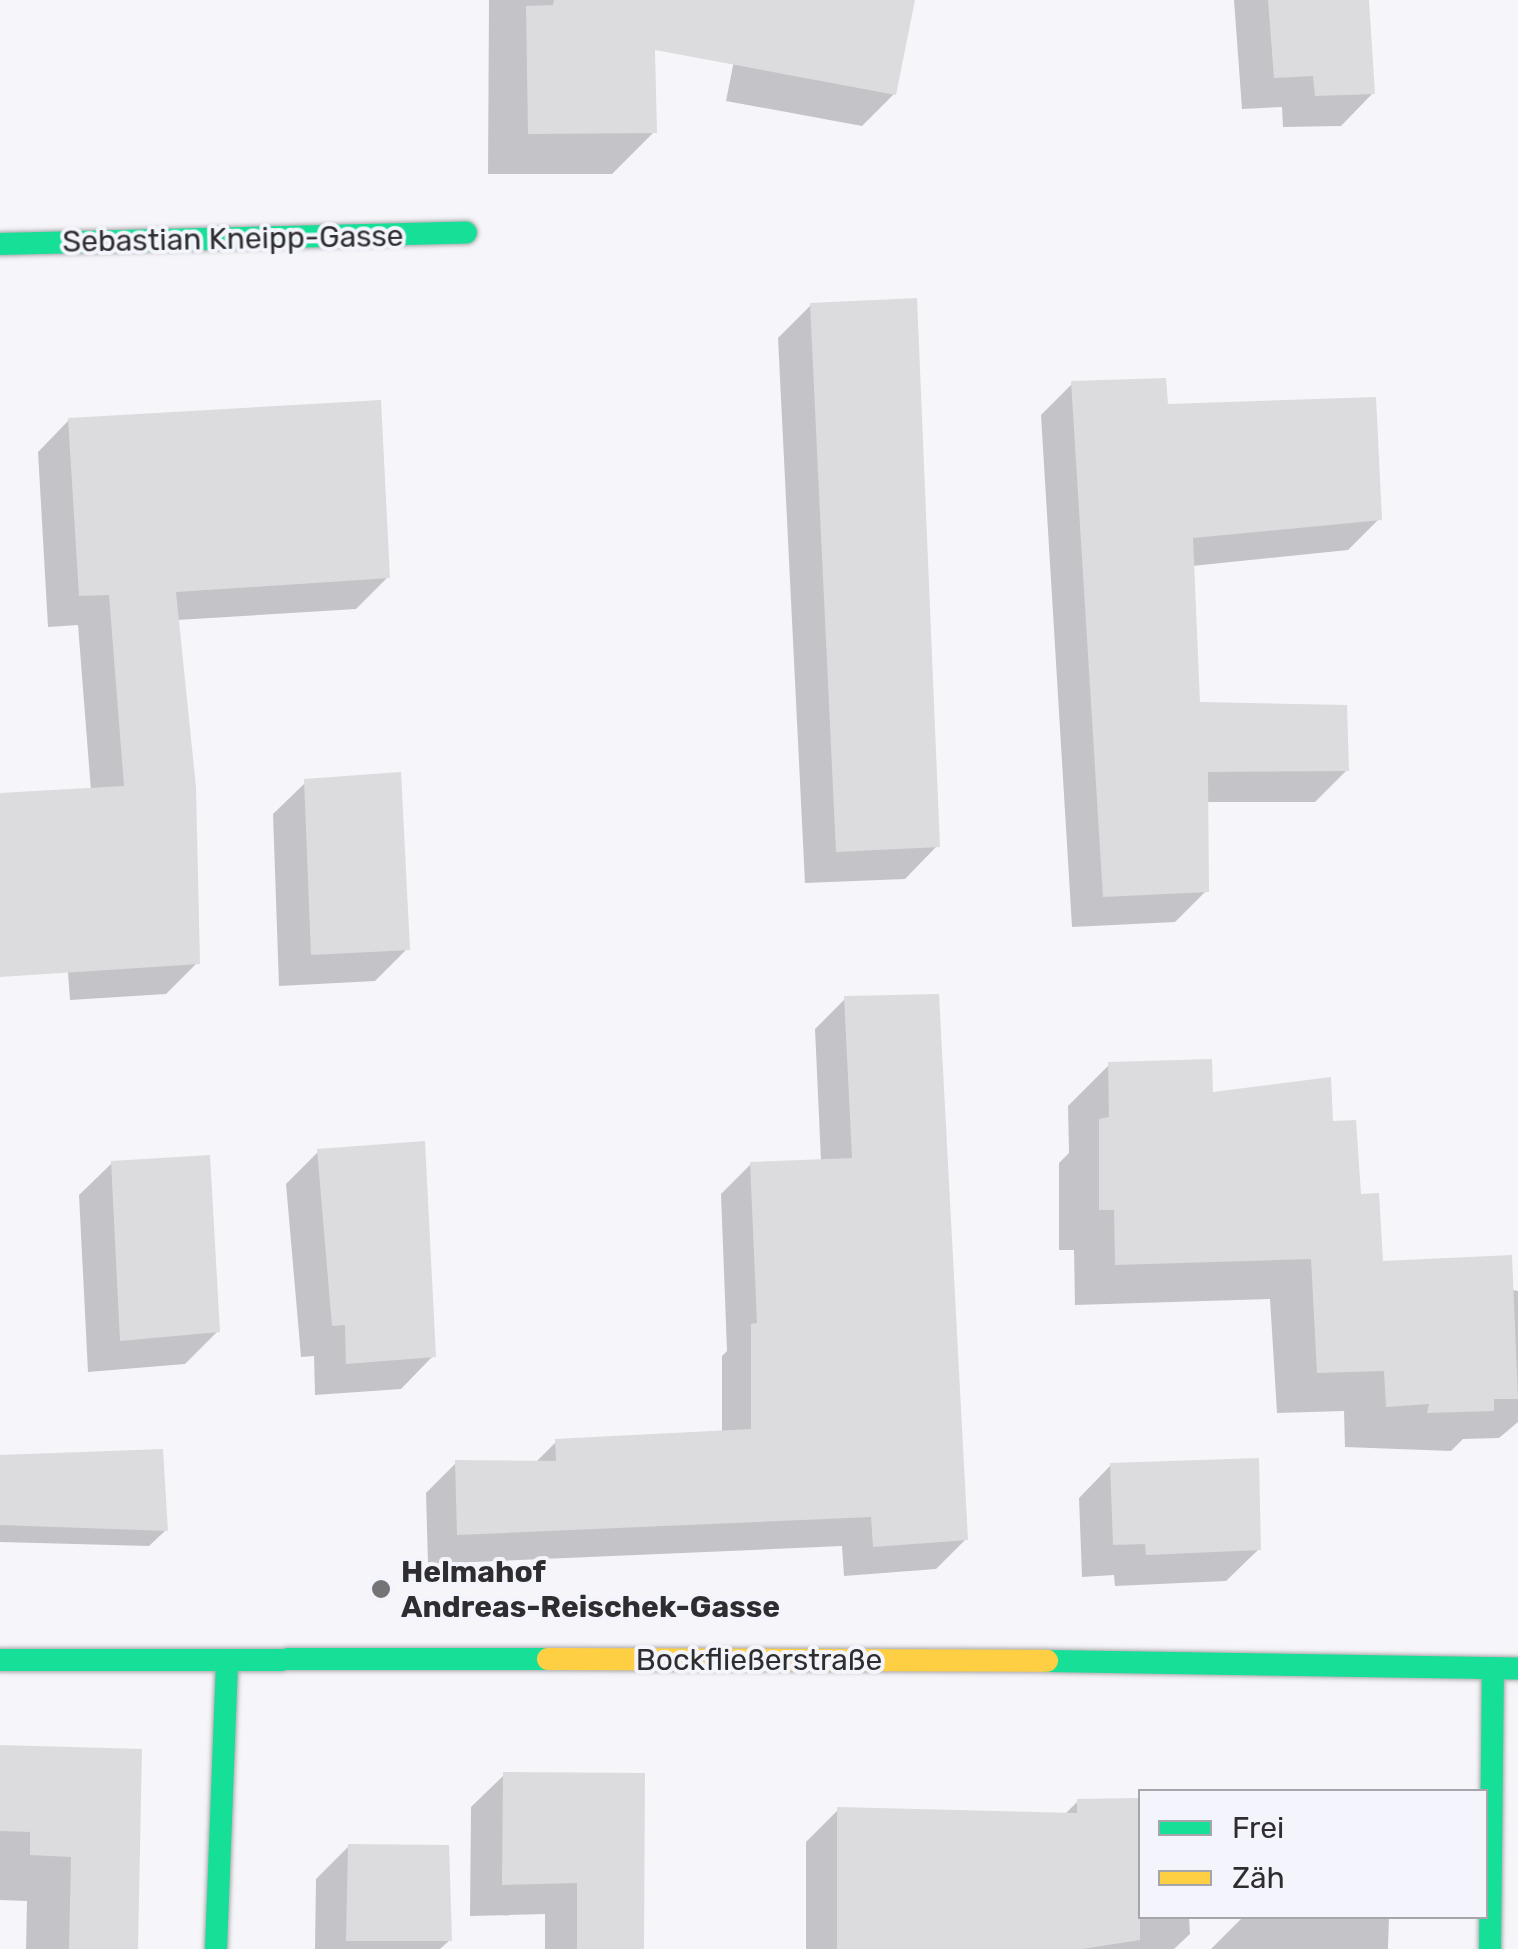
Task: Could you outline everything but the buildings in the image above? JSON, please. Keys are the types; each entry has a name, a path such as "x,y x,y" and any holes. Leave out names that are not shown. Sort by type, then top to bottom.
{"main road":[{"name":"Sebastian Kneipp-Gasse","path":"0,244 466,233"},
{"name":"Bockfließerstraße","path":"0,1660 844,1658 1518,1668"},
{"path":"216,1949 226,1662"},
{"path":"1490,1949 1493,1668"}],"traffic: fast":[{"path":"0,244 466,233"},
{"path":"0,1660 548,1659"},
{"path":"1047,1661 1518,1668"},
{"path":"216,1949 227,1662"},
{"path":"1490,1949 1493,1668"}],"traffic: slow":[{"path":"548,1659 1047,1661"}],"place":[{"name":"Helmahof Andreas-Reischek-Gasse","path":"381,1589"}]}
